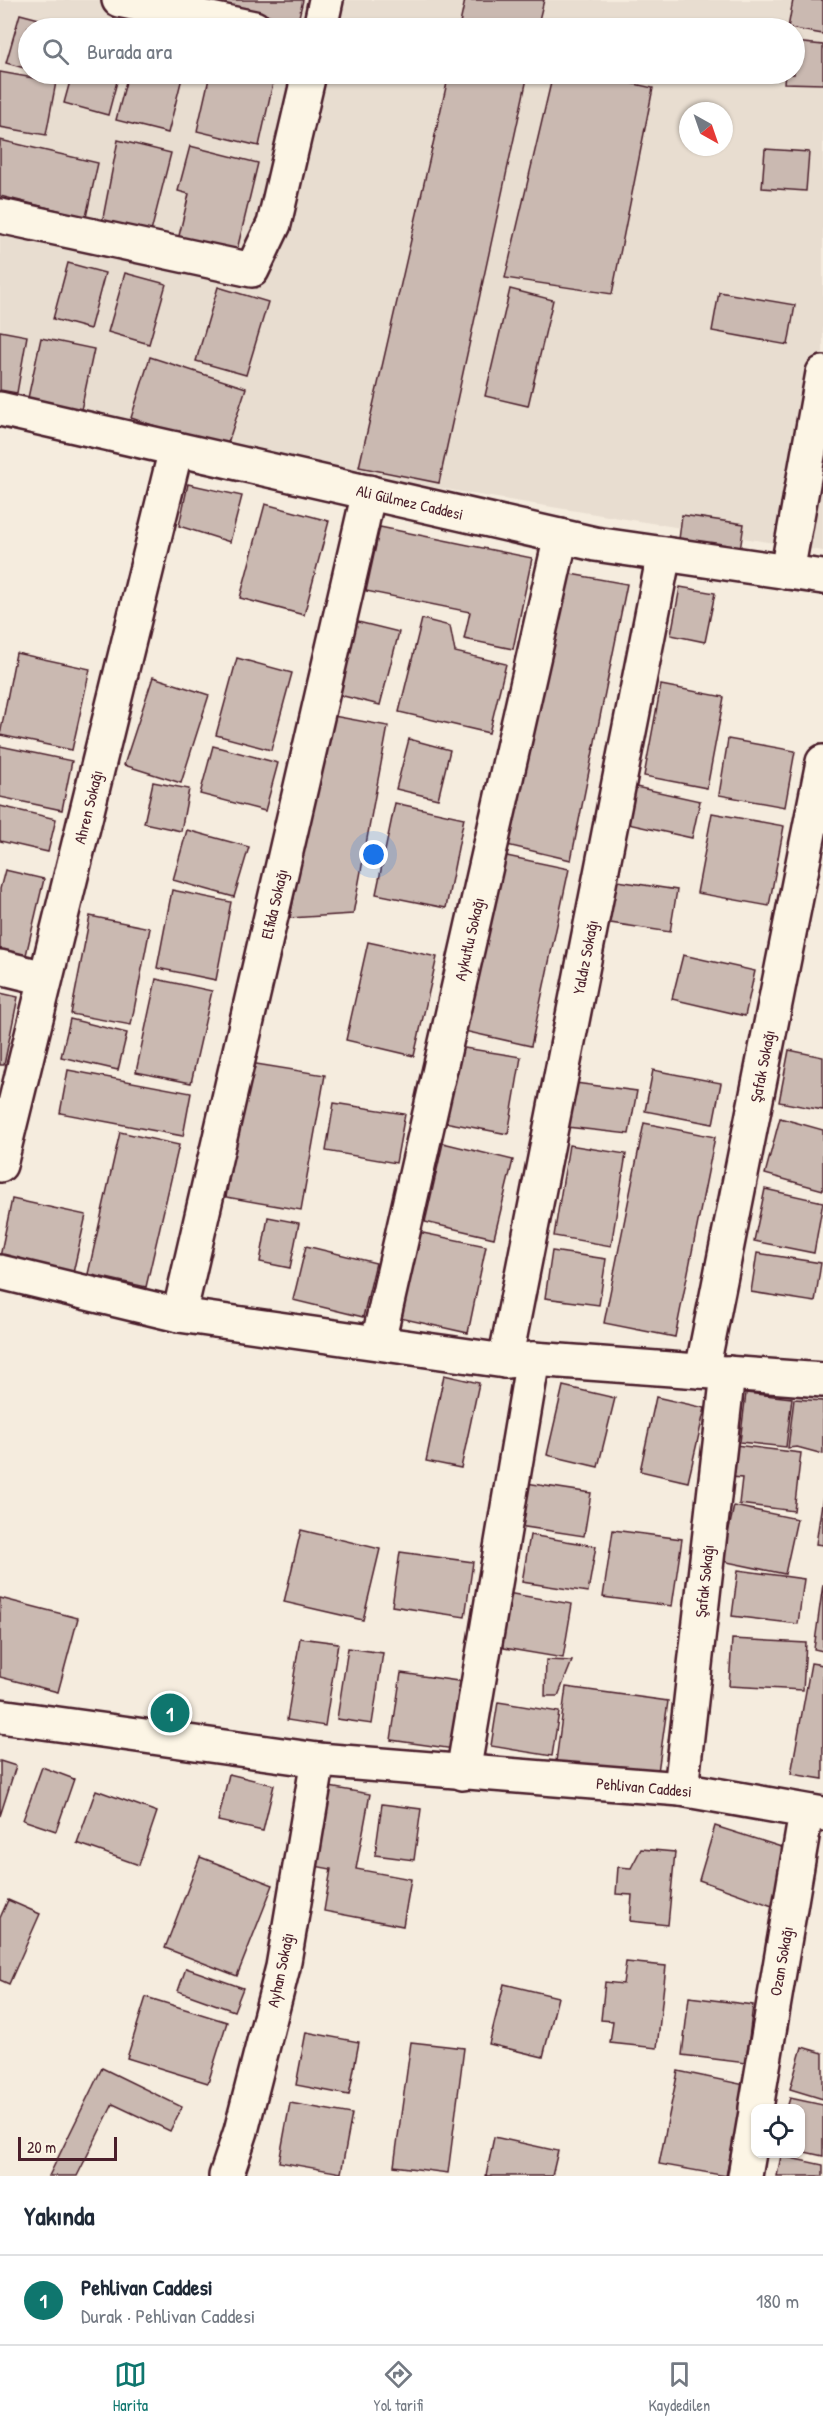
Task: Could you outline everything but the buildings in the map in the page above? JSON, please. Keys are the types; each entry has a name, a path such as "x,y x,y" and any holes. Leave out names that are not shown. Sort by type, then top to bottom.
{"street":[{"path":"119,0 206,18"},
{"path":"322,18 326,0"},
{"path":"0,216 252,270 274,224 307,84"},
{"path":"786,572 823,373"},
{"name":"Ali Gülmez Caddesi","path":"0,409 561,536 664,554 823,577"},
{"name":"Ahren Sokağı","path":"0,1165 176,449"},
{"name":"Elfida Sokağı","path":"179,1315 369,492"},
{"name":"Aykutlu Sokağı","path":"378,1342 561,536"},
{"name":"Yaldız Sokağı","path":"463,1773 519,1360 664,554"},
{"name":"Şafak Sokağı","path":"681,1789 715,1372 823,762"},
{"path":"0,967 45,978"},
{"path":"0,1272 179,1315 519,1360 715,1372 821,1373"},
{"name":"Pehlivan Caddesi","path":"0,1716 318,1760 681,1789 815,1814"},
{"name":"Ayhan Sokağı","path":"226,2176 241,2132 283,1967 318,1760"},
{"name":"Ozan Sokağı","path":"757,2104 815,1814"},
{"name":"Ozan Sokağı","path":"745,2176 751,2140"}],"shaded area":[{"path":"0,0 823,0 823,551 472,494 226,449 155,434 81,410 28,398 0,388"}],"place":[{"name":"Pehlivan Caddesi","path":"170,1713"}]}
